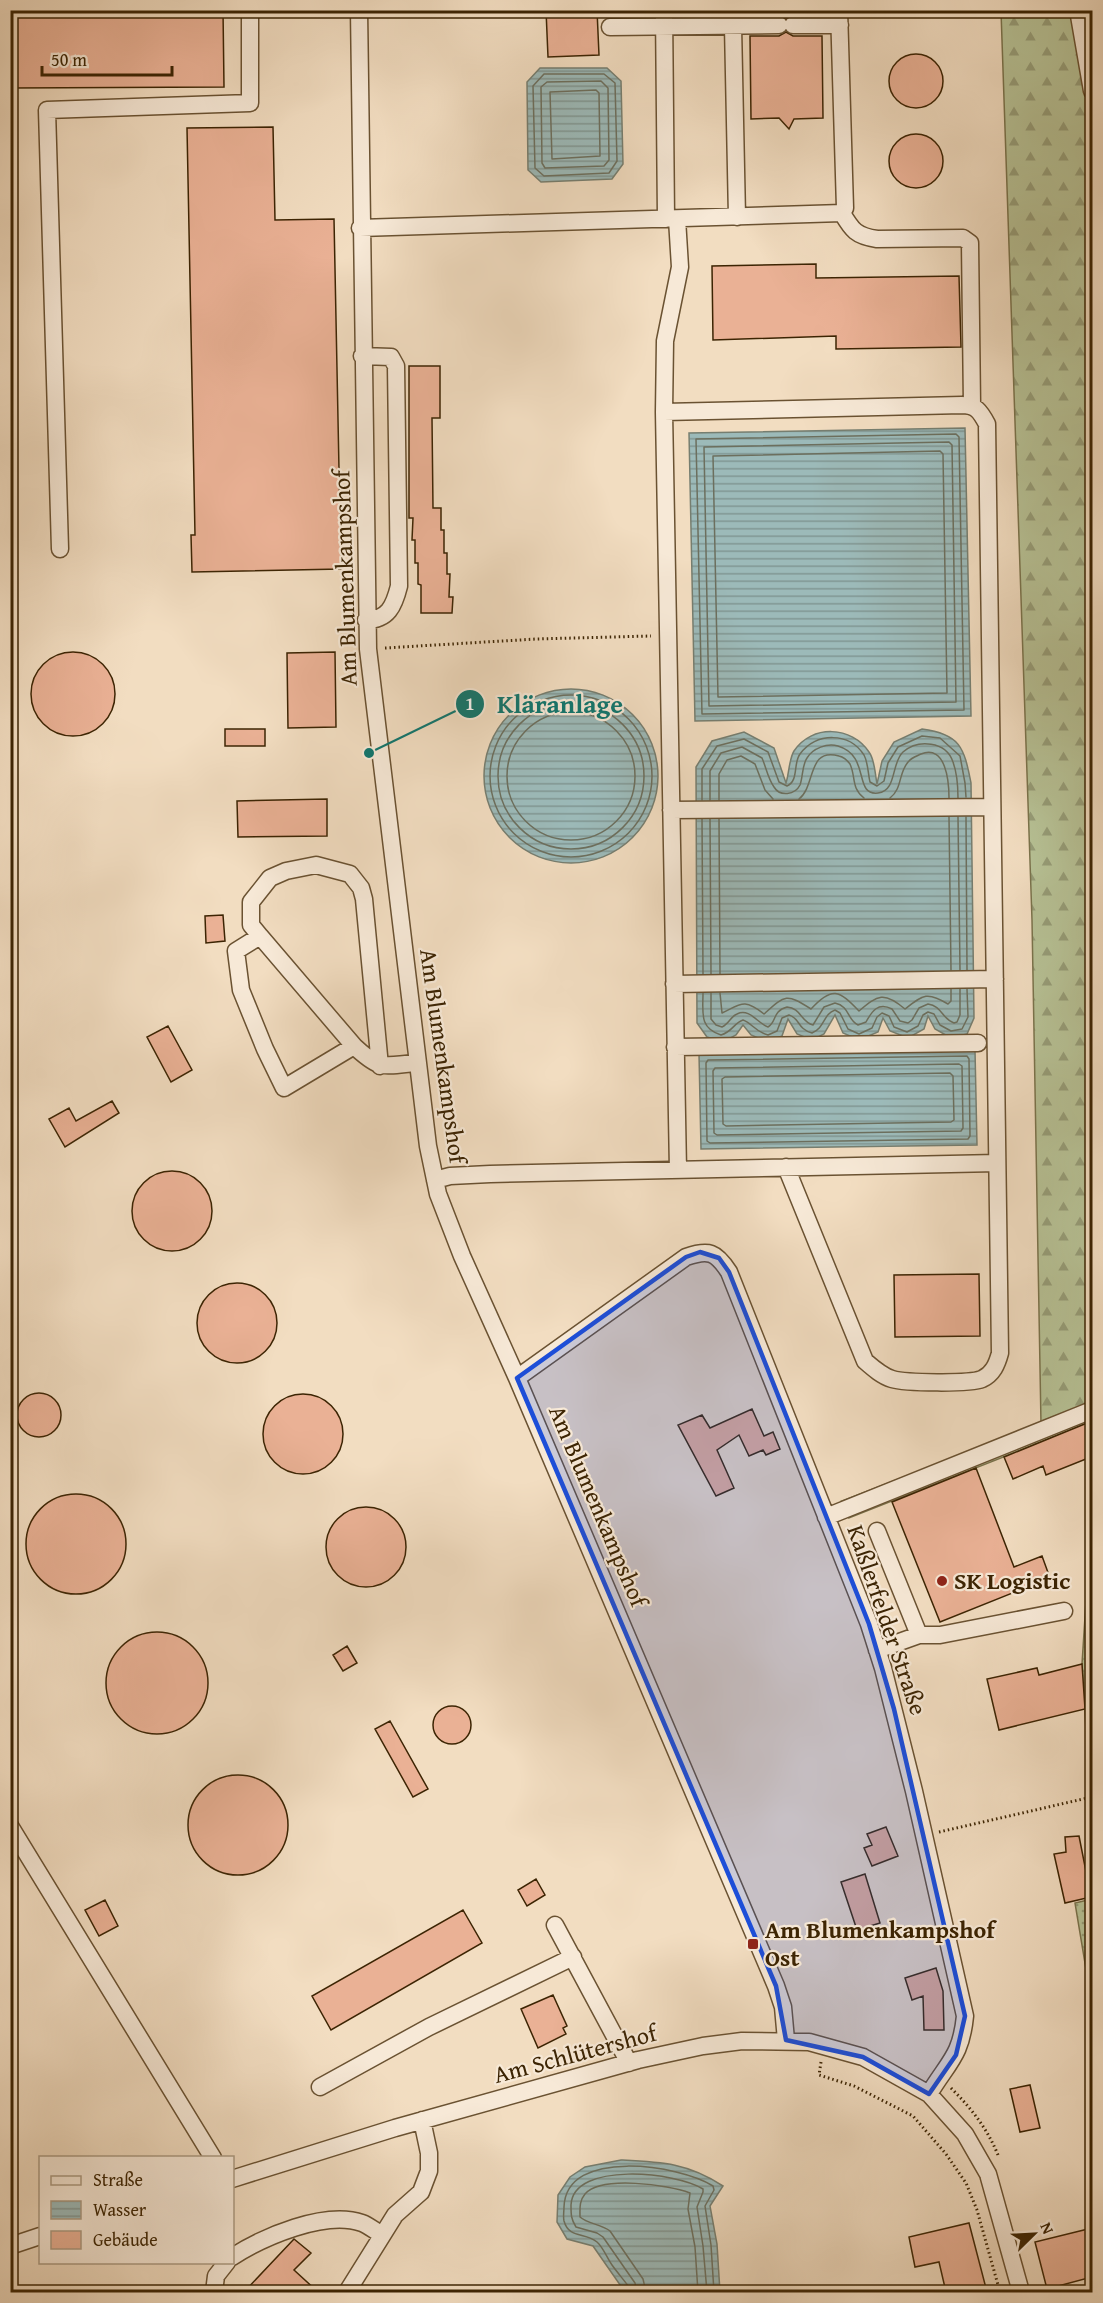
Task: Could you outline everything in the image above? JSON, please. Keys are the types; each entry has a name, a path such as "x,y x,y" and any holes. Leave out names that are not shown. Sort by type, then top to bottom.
{"street":[{"path":"60,549 47,110 250,103 250,10"},
{"name":"Am Blumenkampshof","path":"359,10 362,356 374,619 418,1063 428,1146 435,1180 438,1194 462,1256 517,1378 776,1986 783,2007 786,2040"},
{"path":"1078,10 1092,91"},
{"path":"610,27 665,18 733,26 786,25 840,18 845,208 842,213"},
{"path":"665,18 672,219 680,267 665,341 664,412 678,1170"},
{"path":"733,26 738,218"},
{"path":"360,228 842,213"},
{"path":"842,213 851,228 863,237 877,239 963,238 970,243 972,405"},
{"path":"362,356 391,357 396,366 399,586 396,600 374,619"},
{"path":"664,412 972,405 981,413 987,424 1000,1353 997,1365 990,1374 970,1381 906,1382 891,1379 876,1371 865,1361 786,1167"},
{"path":"671,810 992,807"},
{"path":"380,1066 364,899 361,888 350,874 316,865 285,871 270,878 251,902 251,925 354,1046 372,1063 380,1066 418,1063"},
{"path":"260,936 236,951 241,990 284,1088 354,1046"},
{"path":"674,984 994,979"},
{"path":"675,1047 978,1043"},
{"path":"435,1180 450,1176 490,1174 997,1163"},
{"name":"Kaßlerfelder Straße","path":"517,1378 686,1257 700,1252 710,1253 719,1258 729,1272 877,1650 894,1709 965,2016 963,2037 956,2055 929,2094"},
{"path":"826,1516 1092,1410"},
{"path":"877,1531 919,1635"},
{"path":"877,1650 919,1635 940,1635 1064,1611"},
{"path":"10,1826 212,2156"},
{"path":"555,1925 629,2063"},
{"path":"320,2087 429,2027 573,1957"},
{"name":"Am Schlütershof","path":"234,2177 422,2120 629,2063 703,2046 742,2041 786,2040 825,2044 863,2056 929,2094"},
{"path":"929,2094 965,2134 988,2174 1021,2292"},
{"path":"347,2292 395,2215 421,2192 429,2171 429,2153 422,2120"},
{"path":"234,2256 255,2242 297,2228 335,2219 362,2223 382,2235"},
{"path":"10,2246 39,2236"},
{"path":"214,2292 216,2276 225,2264"}],"path":[{"path":"374,619 376,649 537,639 668,636"},
{"path":"924,1835 1092,1797"},
{"path":"825,2044 819,2075 854,2086 913,2116 946,2154 966,2183 977,2210 1000,2292"}],"highlighted area":[{"path":"700,1252 719,1258 729,1272 869,1624 894,1709 965,2016 956,2055 929,2094 863,2057 786,2040 776,1986 517,1378 686,1257"}],"green space":[{"path":"1001,11 1075,11 1092,111 1092,1396 1079,1410 845,1502 842,1501 1041,1424 1032,920"},
{"path":"1092,1416 1092,1422 849,1518 849,1514"},
{"path":"1092,1422 1092,1467 1091,1506 1090,1504"},
{"path":"1091,1529 1088,1649 1092,1784 1092,1795 1090,1795 1082,1664"},
{"path":"1092,1899 1092,1995 1075,1903"}],"water":[{"path":"540,68 607,68 621,81 623,164 612,179 541,182 528,170 527,82"},
{"path":"965,428 971,716 695,721 689,433"},
{"path":"571,689 604,696 633,714 651,743 658,776 651,809 633,838 604,856 571,863 538,856 509,838 491,809 484,776 491,743 509,714 538,696"},
{"path":"922,729 945,734 958,744 966,760 971,783 974,1018 967,1034 951,1038 935,1029 928,1016 924,1029 908,1038 890,1031 883,1018 878,1032 859,1040 843,1033 835,1015 824,1034 812,1040 797,1034 788,1019 782,1036 768,1042 751,1035 743,1025 736,1035 723,1042 707,1037 697,1023 696,767 712,741 744,732 774,748 786,783 792,754 802,742 821,733 843,733 862,743 871,755 877,784 882,761 894,742"},
{"path":"975,1050 977,1145 701,1149 699,1054"},
{"path":"621,2160 686,2168 723,2186 710,2206 717,2244 720,2292 625,2292 593,2246 567,2239 557,2222 558,2195 570,2177 585,2167"}],"building":[{"path":"10,10 223,10 224,87 10,88"},
{"path":"546,10 597,10 599,55 548,57"},
{"path":"750,10 821,10 821,15 793,15 786,18 779,15 750,15"},
{"path":"786,32 793,36 822,36 823,118 794,119 789,129 779,118 751,119 750,36 779,36"},
{"path":"916,54 926,56 935,62 941,71 943,81 941,91 935,100 926,106 916,108 906,106 897,100 891,91 889,81 891,71 897,62 906,56"},
{"path":"273,127 275,220 334,219 341,569 192,572 191,535 195,535 187,128"},
{"path":"911,134 921,134 931,138 939,146 943,161 939,176 931,184 921,188 911,188 901,184 893,176 889,166 889,156 893,146 901,138"},
{"path":"816,264 816,278 959,276 961,347 836,349 836,336 713,340 712,266"},
{"path":"409,366 440,366 440,418 432,418 433,508 441,508 444,553 447,553 447,574 450,574 449,597 453,597 452,613 421,613 421,585 418,584 418,563 415,563 415,540 412,540 413,518 409,518"},
{"path":"73,652 89,655 103,664 112,678 115,694 112,710 103,724 89,733 73,736 57,733 43,724 34,710 31,694 34,678 43,664 57,655"},
{"path":"335,652 336,727 288,728 287,653"},
{"path":"225,729 265,729 265,746 225,746"},
{"path":"327,799 327,836 238,837 237,801"},
{"path":"223,915 225,941 206,943 205,916"},
{"path":"168,1026 192,1070 171,1082 147,1037"},
{"path":"112,1101 119,1113 65,1147 49,1119 69,1108 76,1121"},
{"path":"172,1171 187,1174 200,1183 209,1196 212,1211 209,1226 200,1239 187,1248 172,1251 157,1248 144,1239 135,1226 132,1211 135,1196 144,1183 157,1174"},
{"path":"979,1274 980,1336 895,1337 894,1275"},
{"path":"237,1283 252,1286 265,1295 274,1308 277,1323 274,1338 265,1351 252,1360 237,1363 222,1360 209,1351 200,1338 197,1323 200,1308 209,1295 222,1286"},
{"path":"39,1393 47,1394 55,1399 60,1407 60,1423 55,1431 47,1436 39,1437 31,1436 23,1431 18,1423 17,1415 18,1407 23,1399 31,1394"},
{"path":"303,1394 318,1397 331,1406 340,1419 343,1434 340,1449 331,1462 318,1471 303,1474 288,1471 275,1462 266,1449 263,1434 266,1419 275,1406 288,1397"},
{"path":"752,1409 764,1436 773,1432 780,1449 766,1455 763,1450 749,1456 739,1435 717,1450 734,1488 716,1496 678,1425 702,1415 710,1428"},
{"path":"1092,1421 1091,1457 1046,1475 1043,1466 1013,1479 1004,1457"},
{"path":"976,1468 1014,1567 1042,1556 1050,1578 940,1622 892,1502"},
{"path":"76,1494 95,1498 112,1508 122,1525 126,1544 122,1563 112,1580 95,1590 76,1594 57,1590 40,1580 30,1563 26,1544 30,1525 40,1508 57,1498"},
{"path":"366,1507 381,1510 394,1519 403,1532 406,1547 403,1562 394,1575 381,1584 366,1587 351,1584 338,1575 329,1562 326,1547 329,1532 338,1519 351,1510"},
{"path":"157,1632 176,1636 193,1647 204,1664 208,1683 204,1702 193,1719 176,1730 157,1734 138,1730 121,1719 110,1702 106,1683 110,1664 121,1647 138,1636"},
{"path":"347,1646 357,1663 343,1671 333,1655"},
{"path":"1082,1664 1085,1709 999,1730 987,1679 1037,1668 1039,1675"},
{"path":"452,1706 466,1711 471,1725 466,1739 452,1744 438,1739 433,1725 438,1711"},
{"path":"390,1721 428,1789 413,1797 375,1729"},
{"path":"238,1775 257,1779 274,1789 284,1806 288,1825 284,1844 274,1861 257,1871 238,1875 219,1871 202,1861 192,1844 188,1825 192,1806 202,1789 219,1779"},
{"path":"886,1827 898,1856 872,1866 864,1848 872,1845 867,1834"},
{"path":"1079,1836 1091,1897 1065,1903 1054,1854 1066,1852 1065,1837"},
{"path":"865,1874 880,1923 857,1930 841,1882"},
{"path":"536,1879 545,1895 527,1906 518,1890"},
{"path":"105,1900 118,1926 99,1936 85,1910"},
{"path":"463,1910 482,1943 331,2030 312,1996"},
{"path":"936,1968 943,1991 944,2030 924,2030 923,1996 912,2000 905,1978"},
{"path":"553,1995 567,2026 563,2028 566,2034 538,2048 521,2009"},
{"path":"1030,2085 1040,2128 1020,2132 1010,2089"},
{"path":"969,2223 987,2292 946,2292 939,2262 915,2267 909,2237"},
{"path":"1092,2228 1092,2277 1047,2289 1035,2242"},
{"path":"294,2239 311,2253 294,2270 318,2292 244,2292"}],"place":[{"name":"Kläranlage","path":"369,753"},
{"name":"SK Logistic","path":"942,1581"},
{"name":"Am Blumenkampshof Ost","path":"753,1944"}]}
